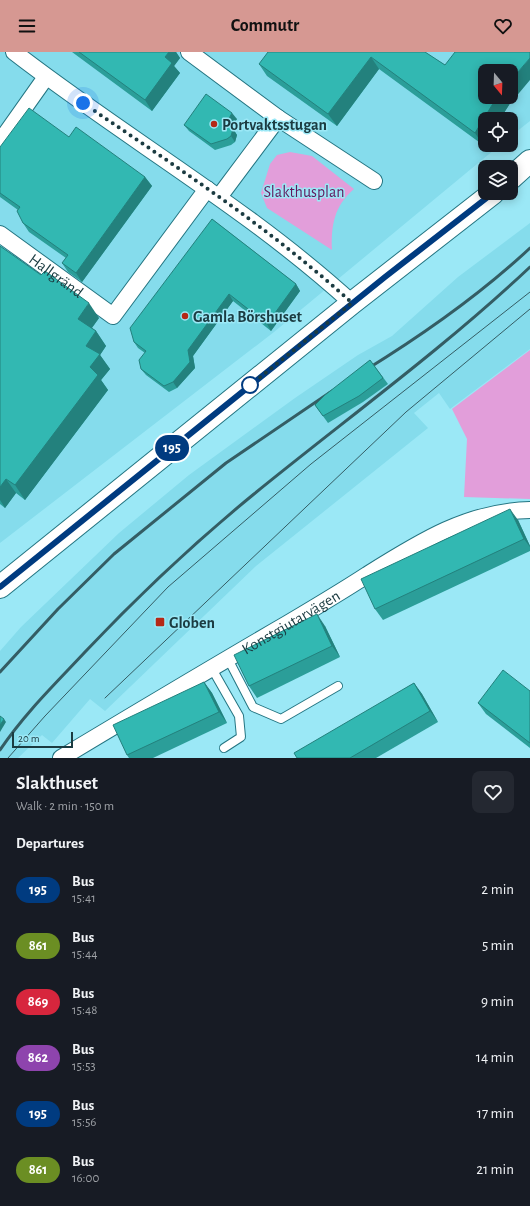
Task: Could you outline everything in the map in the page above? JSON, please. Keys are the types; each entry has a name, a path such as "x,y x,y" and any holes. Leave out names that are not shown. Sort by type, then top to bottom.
{"main road":[{"path":"518,172 530,161"},
{"path":"0,587 352,303 484,200"}],"street":[{"path":"14,52 46,77 213,193 326,279 352,303"},
{"path":"189,52 278,118 374,181"},
{"path":"0,142 46,77"},
{"path":"213,193 278,118"},
{"name":"Hallgränd","path":"0,234 113,316 213,193"},
{"name":"Konstgjutarvägen","path":"61,758 228,657 287,624 417,544 459,523 489,514 530,510"}],"lane":[{"path":"228,657 253,707 281,719 338,686"},
{"path":"212,667 239,716 241,737 224,748"}],"shaded area":[{"path":"0,52 530,52 530,121 518,130 518,112 478,112 478,152 492,152 482,160 478,160 478,163 274,332 0,543"},
{"path":"530,223 530,349 450,409 439,393 414,413 428,428 256,566 105,711 90,699 52,743 42,735 18,758 0,758 0,651 21,627 119,533 189,475 295,398 358,355 392,336 458,277"}],"green space":[{"name":"Slakthusplan","path":"290,152 312,156 354,189 342,202 335,217 332,233 332,250 267,208 261,193 270,164 277,155"},
{"path":"530,350 530,499 464,497 467,439 452,409"}],"building":[{"path":"79,52 169,52 165,57 172,63 145,100"},
{"path":"268,52 425,52 445,65 455,52 530,52 530,58 518,72 518,64 478,64 478,104 493,104 488,112 478,112 478,128 475,133 371,57 328,114 259,64"},
{"name":"Portvaktsstugan","path":"206,94 232,113 227,122 233,129 231,136 227,139 211,144 184,125"},
{"path":"29,108 69,137 76,127 145,177 76,273 62,263 68,255 23,223 17,211 20,207 0,193 0,147"},
{"name":"Gamla Börshuset","path":"212,219 296,284 267,324 229,294 188,350 190,362 173,382 164,386 141,369 139,360 146,351 134,342 130,328"},
{"path":"0,246 41,275 45,271 89,303 78,319 96,331 86,346 100,354 90,367 98,375 15,485 6,479 0,487"},
{"path":"370,360 383,378 359,396 323,416 315,405 325,395"},
{"path":"510,509 524,539 375,609 361,579"},
{"path":"317,614 332,646 249,686 234,655"},
{"path":"503,670 530,691 530,743 478,703"},
{"path":"204,682 219,712 127,755 113,725"},
{"path":"414,683 430,711 350,758 297,758 294,753"},
{"path":"0,716 4,719 0,725"}],"tram line":[{"path":"8,758 45,716 168,587 311,464 530,292"},
{"path":"105,698 406,412 530,309"}],"railway":[{"path":"364,371 450,314 491,282 530,248"},
{"path":"0,750 19,724 52,687 105,631 167,570 254,494 463,327 530,267"},
{"path":"0,672 58,609 114,554 226,463 332,391"}],"bus line":[{"name":"195","path":"0,587 385,277 484,200"}],"place":[{"name":"Portvaktsstugan","path":"214,124"},
{"name":"Gamla Börshuset","path":"185,316"},
{"name":"Globen","path":"160,622"}],"route":[{"path":"83,103 207,188 326,279 352,303 247,388 250,385"}]}
